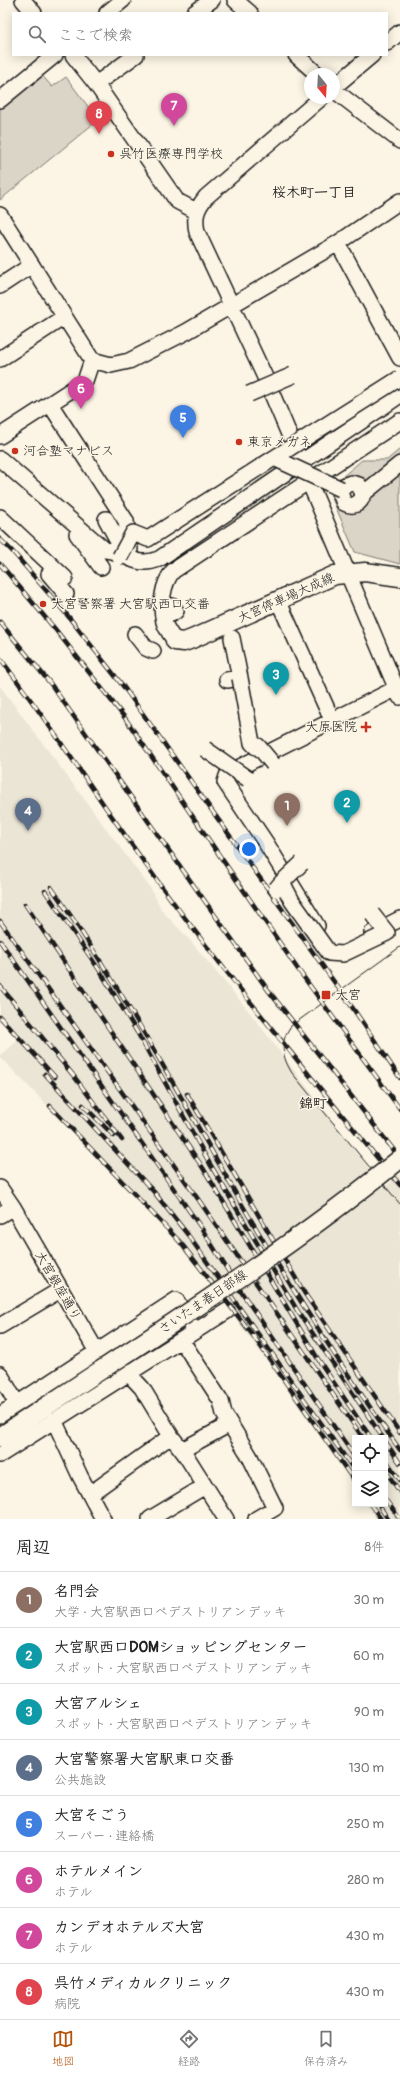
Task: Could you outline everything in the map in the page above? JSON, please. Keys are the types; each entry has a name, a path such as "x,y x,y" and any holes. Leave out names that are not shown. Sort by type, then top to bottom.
{"main road":[{"name":"大宮停車場大成線","path":"175,640 184,642 192,639 340,574 365,572 400,577"},
{"name":"さいたま春日部線","path":"0,1437 216,1295 303,1234 400,1159"}],"street":[{"path":"22,0 33,12"},
{"path":"108,12 123,0"},
{"path":"195,12 212,0"},
{"path":"236,0 249,12"},
{"path":"388,41 400,32"},
{"path":"0,100 53,56"},
{"path":"74,56 96,84 177,201 196,211"},
{"path":"96,84 135,56"},
{"path":"297,56 310,68"},
{"path":"340,83 371,56"},
{"path":"340,93 400,141"},
{"path":"314,104 206,197 196,211 195,222 197,232 230,306 264,375 309,481 340,574 399,694 332,720 228,774 225,782 266,843 329,946 339,948 393,928"},
{"path":"0,216 92,360 111,365 129,362 186,332 338,243 400,201"},
{"path":"338,243 400,358"},
{"path":"0,286 32,265"},
{"path":"0,359 64,317"},
{"path":"0,436 85,381 92,360"},
{"path":"249,394 293,375"},
{"path":"125,556 134,533 148,539 309,434 400,378"},
{"path":"0,459 105,550 110,550 146,562 159,559 400,395"},
{"path":"50,404 126,521 125,556"},
{"path":"175,640 164,623 162,610 165,585 168,577 181,565 400,421"},
{"path":"274,458 341,489 341,498 344,503 349,506 359,503 363,494 400,464"},
{"path":"0,517 65,578"},
{"path":"106,519 125,556"},
{"path":"76,534 101,567"},
{"path":"49,574 66,594"},
{"path":"278,600 332,720"},
{"path":"135,634 149,649"},
{"path":"232,638 234,679 252,743 256,747 258,746 273,764"},
{"path":"205,749 248,779"},
{"path":"302,863 279,885 329,953 343,954 393,928"},
{"path":"372,914 393,928"},
{"name":"大宮銀座通り","path":"0,1188 13,1207 97,1352 128,1373 142,1388 171,1436 182,1450 226,1519"},
{"path":"0,1215 13,1207"},
{"path":"0,1326 60,1290"},
{"path":"0,1415 176,1300 196,1331"},
{"path":"0,1455 128,1373 182,1341 227,1311"},
{"path":"182,1341 221,1400 224,1414 250,1457 275,1508 256,1519"},
{"path":"0,1374 17,1404"},
{"path":"54,1420 103,1519"},
{"path":"182,1450 230,1424"},
{"path":"90,1494 171,1436"},
{"path":"150,1519 205,1486"}],"shaded area":[{"path":"41,74 52,87 66,77 98,120 0,200 0,108"},
{"path":"400,449 400,564 355,552 328,489 362,460 387,460"},
{"path":"0,686 151,889 162,911 188,938 247,1009 384,1188 400,1175 400,1519 377,1519 369,1507 388,1507 388,1435 352,1435 352,1483 267,1361 186,1252 147,1208 0,1057 0,1055 18,1041 0,1021"}],"tram line":[{"path":"400,947 291,1026 287,1032 283,1044 284,1055 292,1073 400,1204"}],"railway":[{"path":"0,539 68,616 123,686 352,1007 400,1078"},
{"path":"0,564 55,629 125,718 297,968 400,1109"},
{"path":"0,622 50,683 268,990 400,1158"},
{"path":"0,658 179,910 260,1014 400,1185"},
{"path":"51,887 77,925 126,1003 278,1265 338,1359 400,1450"},
{"path":"45,891 100,971 137,1032 210,1164 297,1310 381,1435"},
{"path":"25,904 203,1168 318,1359 369,1435"},
{"path":"0,921 198,1199 361,1435"},
{"path":"0,941 202,1229 242,1293 352,1453"},
{"path":"0,986 73,1075 122,1140"},
{"path":"0,1017 55,1077"},
{"path":"45,1074 154,1192 188,1235 352,1467"},
{"path":"187,1094 305,1294 400,1433"},
{"path":"83,1105 114,1136"},
{"path":"50,1106 180,1242 252,1334 352,1478"},
{"path":"388,1445 400,1463"},
{"path":"388,1463 400,1480"},
{"path":"386,1471 400,1492"},
{"path":"388,1503 400,1519"},
{"path":"372,1507 381,1519"},
{"path":"380,1507 388,1519"}],"place":[{"name":"カンデオホテルズ大宮","path":"174,126"},
{"name":"呉竹メディカルクリニック","path":"99,134"},
{"name":"呉竹医療専門学校","path":"111,154"},
{"name":"ホテルメイン","path":"81,409"},
{"name":"大宮そごう","path":"183,438"},
{"name":"東京メガネ","path":"239,442"},
{"name":"河合塾マナビス","path":"15,451"},
{"name":"大宮警察署 大宮駅西口交番","path":"43,604"},
{"name":"大宮アルシェ","path":"276,695"},
{"name":"大原医院","path":"366,727"},
{"name":"大宮駅西口DOMショッピングセンター","path":"347,823"},
{"name":"名門会","path":"287,826"},
{"name":"大宮警察署大宮駅東口交番","path":"28,831"},
{"name":"大宮","path":"326,995"}],"district":[{"name":"桜木町一丁目","path":"314,192"},
{"name":"錦町","path":"313,1103"}]}
